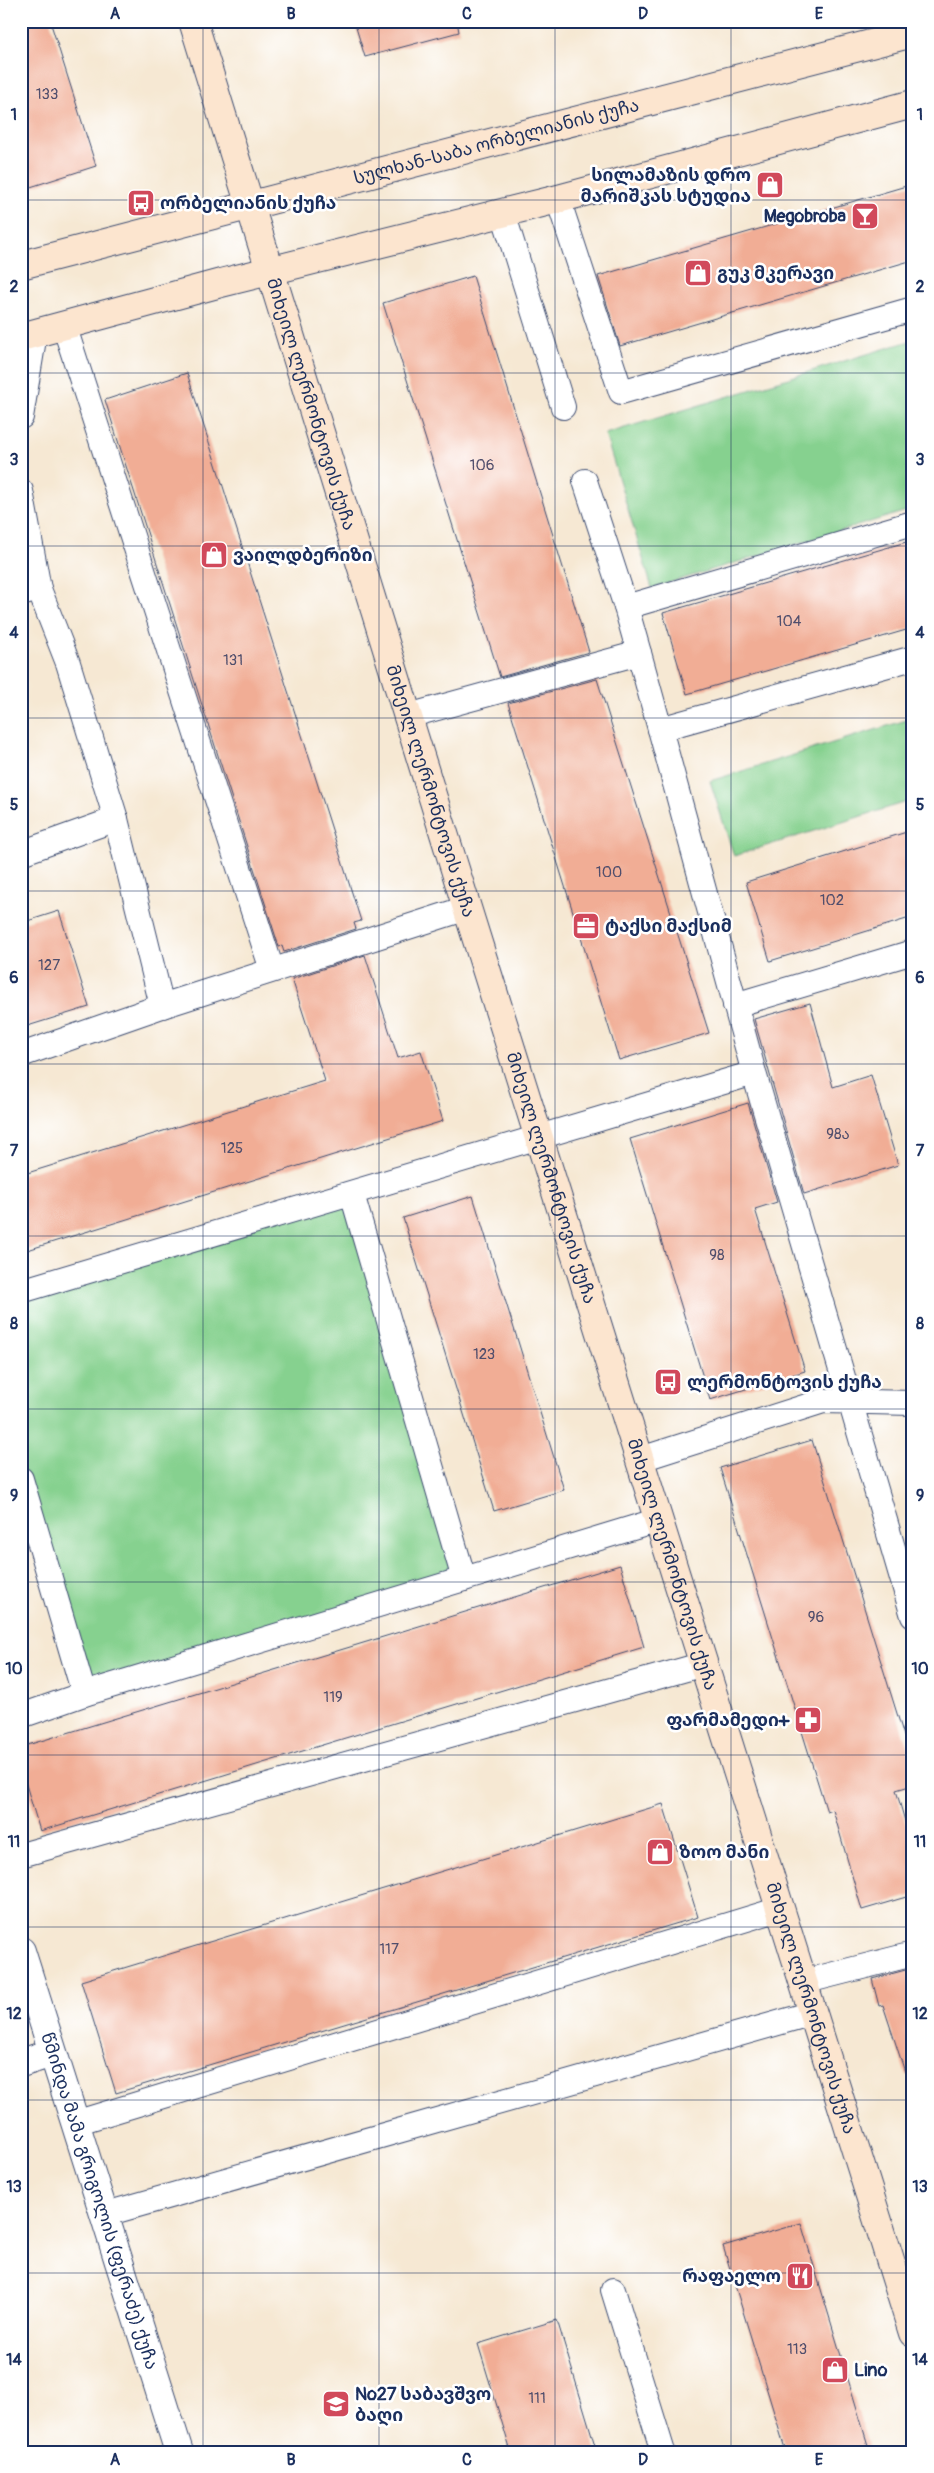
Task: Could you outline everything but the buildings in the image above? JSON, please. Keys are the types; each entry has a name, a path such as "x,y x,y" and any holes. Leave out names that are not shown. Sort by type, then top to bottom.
{"street":[{"name":"მიხეილ ლერმონტოვის ქუჩა","path":"194,21 269,271 467,908 913,2332"},
{"name":"სულხან-საბა ორბელიანის ქუჩა","path":"21,265 913,33"},
{"path":"28,335 269,271 558,199 913,104"},
{"name":"წმინდა მამა გრიგოლის (ფერაძე) ქუჩა","path":"21,1951 52,2053 106,2214 179,2452"},
{"path":"21,2063 52,2053"}],"lane":[{"path":"558,199 621,392 913,309"},
{"path":"503,213 563,407"},
{"path":"64,325 272,970"},
{"path":"21,417 28,335"},
{"path":"585,481 626,607 754,1073 913,1616"},
{"path":"21,491 30,592 68,663 116,819 162,1006"},
{"path":"626,607 913,523"},
{"path":"408,716 639,653"},
{"path":"660,729 913,658"},
{"path":"21,853 116,819"},
{"path":"21,1055 162,1006 467,908"},
{"path":"735,1005 913,952"},
{"path":"21,1292 754,1073"},
{"path":"352,1194 464,1579"},
{"path":"641,1459 823,1401 913,1403"},
{"path":"21,1479 84,1694"},
{"path":"21,1716 84,1694 659,1520"},
{"path":"21,1855 704,1664"},
{"path":"76,2123 780,1909"},
{"path":"803,1982 913,1954"},
{"path":"106,2214 813,2013"},
{"path":"613,2290 663,2452"}],"green space":[{"path":"913,340 913,509 652,588 605,434"},
{"path":"913,718 913,800 734,856 710,781"},
{"path":"352,1194 464,1579 84,1694 21,1479 21,1291"}],"place":[{"name":"სილამაზის დრო მარიშკას სტუდია","path":"770,185"},
{"name":"ორბელიანის ქუჩა","path":"141,203"},
{"name":"Megobroba","path":"865,216"},
{"name":"გუკ მკერავი","path":"698,273"},
{"name":"ვაილდბერიზი","path":"214,555"},
{"name":"ტაქსი მაქსიმ","path":"586,926"},
{"name":"ლერმონტოვის ქუჩა","path":"668,1382"},
{"name":"ფარმამედი+","path":"808,1720"},
{"name":"ზოო მანი","path":"660,1852"},
{"name":"რაფაელო","path":"800,2276"},
{"name":"Lino","path":"835,2370"},
{"name":"№27 საბავშვო ბაღი","path":"336,2404"}]}
